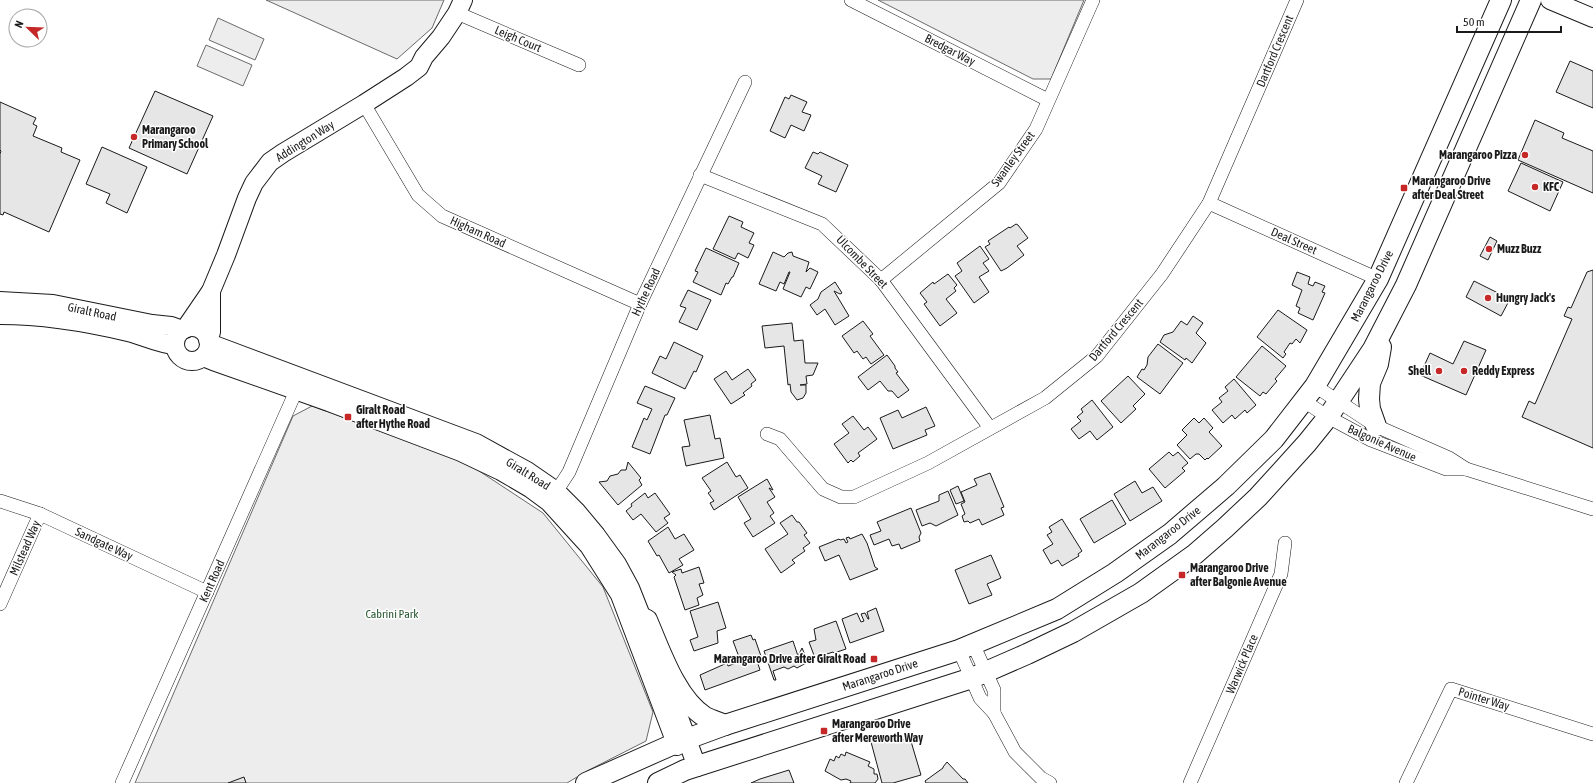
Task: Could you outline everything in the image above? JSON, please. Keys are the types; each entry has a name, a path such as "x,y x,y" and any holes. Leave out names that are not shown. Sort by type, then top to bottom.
{"main road":[{"name":"Marangaroo Drive","path":"586,783 681,741 725,725 966,647 1057,609 1115,573 1170,534 1226,486 1274,439 1309,394 1378,279 1502,0"},
{"path":"658,783 691,768 979,675 1073,632 1141,593 1194,554 1225,528 1258,497 1307,443 1333,410 1373,349 1406,285 1531,0"},
{"path":"1376,426 1370,409 1370,383 1378,364 1386,326"},
{"path":"642,617 647,620 676,684 684,696 705,716 725,725"}],"street":[{"name":"Addington Way","path":"181,335 211,291 226,256 247,198 260,173 270,162 283,153 364,104 419,67 424,57 462,10 474,0"},
{"name":"Bredgar Way","path":"851,0 1048,100"},
{"name":"Swanley Street","path":"881,280 999,183 1036,129 1093,0"},
{"name":"Dartford Crescent","path":"767,434 780,438 823,489 841,497 854,497 928,463 1045,398 1097,356 1162,274 1209,204 1297,0"},
{"path":"1550,0 1593,18"},
{"name":"Leigh Court","path":"462,10 579,65"},
{"name":"Hythe Road","path":"553,497 569,472 640,304 745,82"},
{"name":"Higham Road","path":"364,104 418,195 442,216 640,304"},
{"name":"Ulcombe Street","path":"700,176 822,224 881,280 990,428"},
{"name":"Deal Street","path":"1209,204 1378,279"},
{"name":"Addington Way","path":"207,347 211,332 211,291"},
{"name":"Giralt Road","path":"0,302 53,304 171,326 181,335 165,344 148,337 129,332 88,324 46,317 0,315"},
{"path":"191,327 204,332 207,347 193,361 186,360 179,355 181,335 191,327"},
{"name":"Giralt Road","path":"207,347 299,385 329,402 460,452 501,471 530,488 553,497 576,511 617,564 630,588 642,617 681,741"},
{"name":"Kent Road","path":"122,783 299,385"},
{"name":"Balgonie Avenue","path":"1309,394 1333,410 1371,440 1446,469 1466,469"},
{"name":"Balgonie Avenue","path":"1309,394 1333,410 1376,426 1449,458 1466,469 1593,509"},
{"name":"Giralt Road","path":"553,497 589,546 620,595 691,768"},
{"name":"Sandgate Way","path":"0,501 40,514 207,592"},
{"name":"Milstead Way","path":"0,604 40,514"},
{"name":"Warwick Place","path":"1190,783 1281,574 1285,543"},
{"path":"966,647 979,675 994,690 994,713 1015,752 1041,778 1050,783"},
{"name":"Pointer Way","path":"1406,783 1450,689 1593,734"}],"shaded area":[{"path":"266,0 444,0 432,28 397,59"},
{"path":"878,0 1084,0 1051,79 1033,79"},
{"path":"218,18 264,39 255,60 209,40"},
{"path":"206,45 252,65 243,86 197,66"},
{"name":"Cabrini Park","path":"312,406 467,463 543,513 603,587 653,712 646,741 587,771 567,783 135,783 293,416"}],"building":[{"path":"1570,61 1593,71 1593,108 1556,92"},
{"path":"155,91 213,116 187,174 129,148"},
{"path":"791,95 807,102 802,112 811,115 804,131 791,125 785,138 770,131 785,97 789,99"},
{"path":"0,102 36,118 33,124 37,126 33,136 62,148 61,152 80,160 49,232 4,212 3,215 0,214"},
{"path":"1535,120 1564,133 1562,138 1593,151 1593,193 1518,160"},
{"path":"102,147 147,167 127,213 106,203 110,194 86,184"},
{"path":"813,152 818,154 820,152 848,165 836,192 818,184 822,176 805,168"},
{"name":"KFC","path":"1521,163 1563,182 1550,211 1508,191"},
{"path":"729,216 743,222 741,227 754,233 749,243 754,245 748,258 738,253 735,259 713,249"},
{"path":"1016,224 1028,238 1017,246 1024,255 1001,271 985,247 990,244 988,241"},
{"name":"Muzz Buzz","path":"1490,237 1497,241 1488,260 1480,256"},
{"path":"980,246 989,259 983,263 989,271 979,277 989,292 974,303 955,276 962,271 957,263"},
{"path":"706,248 739,263 733,277 728,284 726,283 721,295 693,282 698,272 695,271"},
{"path":"773,252 784,257 788,253 792,252 793,256 809,262 806,272 810,268 818,272 810,289 806,287 801,297 783,289 790,272 784,284 780,282 776,291 759,284"},
{"path":"1593,270 1593,448 1522,417 1529,401 1535,404 1572,319 1564,316 1568,307 1571,308 1587,272"},
{"path":"1297,272 1310,277 1308,284 1313,286 1315,282 1325,286 1322,292 1325,293 1313,320 1298,313 1300,308 1296,306 1302,290 1292,285"},
{"path":"948,274 957,285 954,288 956,291 946,299 957,313 940,326 924,304 927,302 920,293 933,282 934,284"},
{"name":"Hungry Jack's","path":"1474,281 1510,299 1501,316 1466,297"},
{"path":"835,282 842,293 840,294 834,291 849,316 835,325 825,309 817,315 810,305 818,299 821,292"},
{"path":"688,290 711,300 697,330 679,322 686,308 680,306"},
{"path":"1278,310 1307,330 1300,343 1296,339 1292,344 1290,343 1284,352 1286,354 1283,358 1257,337"},
{"path":"1193,316 1203,323 1196,333 1206,343 1192,363 1186,358 1185,360 1160,342 1164,335 1173,332 1181,321 1187,325"},
{"path":"863,321 873,334 870,336 884,355 871,364 866,357 863,359 857,351 854,353 842,336"},
{"path":"792,323 794,341 803,340 805,363 818,363 813,375 806,376 807,384 800,385 806,385 806,393 803,398 797,400 791,392 790,384 788,385 784,346 765,348 762,326"},
{"path":"1464,341 1486,350 1466,395 1420,375 1430,353 1453,364"},
{"path":"674,342 703,356 696,372 694,371 685,389 652,373 660,356 666,359"},
{"path":"1158,344 1183,363 1160,394 1137,377 1142,369 1144,370 1147,365 1148,357"},
{"path":"1262,346 1286,366 1275,379 1277,381 1266,394 1263,392 1260,396 1236,377"},
{"path":"887,355 898,372 896,373 909,390 898,398 892,391 888,391 880,381 868,390 858,377"},
{"path":"748,369 756,380 751,384 752,386 743,393 745,395 731,404 714,379 726,371 732,380"},
{"path":"1128,376 1145,394 1133,406 1136,409 1121,423 1101,401"},
{"path":"1234,379 1256,405 1247,413 1245,410 1235,419 1232,415 1223,423 1212,410 1222,402 1219,398 1228,391 1225,387"},
{"path":"645,386 675,398 667,415 665,415 650,454 632,447 644,418 647,420 652,409 637,403"},
{"path":"1092,400 1113,427 1097,440 1090,431 1079,439 1071,429 1081,421 1077,417 1083,412 1081,409"},
{"path":"926,407 935,426 925,430 927,435 893,449 880,418 898,410 902,418"},
{"path":"710,415 715,439 720,438 724,458 686,466 682,447 690,446 684,420"},
{"path":"853,416 864,430 868,427 877,439 858,453 860,456 853,462 851,460 848,463 834,444 849,433 842,424"},
{"path":"1194,418 1199,423 1204,418 1213,428 1209,432 1222,446 1205,460 1199,454 1196,454 1190,459 1177,445 1187,435 1182,430"},
{"path":"1169,452 1173,456 1178,452 1188,463 1182,468 1185,471 1165,488 1149,469"},
{"path":"628,462 641,478 639,480 642,485 618,505 599,482 607,481 610,476 618,474 621,470 626,470"},
{"path":"727,462 736,477 740,475 748,488 714,510 710,503 714,501 708,493 711,491 702,478"},
{"path":"990,473 1004,507 1001,508 1004,515 982,525 979,519 970,523 968,521 964,522 962,516 965,514 961,504 965,502 961,492 977,485 974,479"},
{"path":"767,479 773,490 769,488 775,497 767,502 774,513 770,516 775,523 753,537 744,523 751,519 738,497"},
{"path":"1135,481 1142,493 1153,487 1162,501 1130,521 1114,494"},
{"path":"958,486 964,501 956,504 950,490"},
{"path":"948,491 958,515 936,526 930,523 922,526 916,510 939,501 939,495"},
{"path":"645,493 648,498 655,493 670,514 664,518 668,523 656,532 641,514 633,520 626,511 632,506 631,504"},
{"path":"1112,500 1126,524 1094,543 1080,519"},
{"path":"911,508 921,533 919,537 920,541 901,549 899,544 892,546 889,539 874,545 870,535 881,531 877,522"},
{"path":"792,515 807,533 804,535 810,543 803,548 805,551 792,560 795,563 781,573 765,549 788,534 780,523"},
{"path":"1062,519 1082,551 1078,554 1079,556 1062,566 1058,560 1051,564 1043,550 1053,544 1047,535 1052,532 1049,527"},
{"path":"668,527 675,539 684,534 694,550 679,559 683,565 669,573 659,555 657,556 648,541"},
{"path":"862,534 867,543 875,567 878,569 850,580 839,555 825,561 819,547 839,539 844,539 846,543 848,542 846,538 849,537 850,539"},
{"path":"991,555 1001,578 987,584 992,595 969,604 955,570"},
{"path":"699,567 704,583 699,584 703,595 697,598 699,605 685,610 674,577 676,575 672,572 681,569 682,573"},
{"path":"718,602 726,628 717,631 718,643 694,651 690,640 698,637 690,611"},
{"path":"876,608 884,631 850,643 842,619 857,613 861,622 864,621 861,614 865,613 869,619 867,612"},
{"path":"836,621 846,649 815,658 809,642 816,640 814,629"},
{"path":"751,635 753,640 755,639 763,662 758,664 760,670 705,690 700,675 727,663 728,666 739,662 737,659 739,657 733,641"},
{"path":"793,641 798,656 802,648 808,662 797,668 794,666 788,669 784,667 773,671 776,680 774,680 764,651"},
{"path":"901,735 903,740 910,738 921,775 893,783 882,783 871,742 882,739 884,742 886,741 885,739"},
{"path":"846,752 870,762 868,766 874,769 874,774 877,774 878,779 875,783 850,783 851,781 846,779 841,780 825,771 830,759 834,761 836,756 839,758 841,754 845,756"},
{"path":"947,762 968,783 926,783 925,781 943,768"},
{"path":"789,770 794,783 751,783 760,779"},
{"path":"244,777 246,783 228,783"}],"place":[{"name":"Marangaroo Primary School","path":"134,137"},
{"name":"Marangaroo Pizza","path":"1525,155"},
{"name":"KFC","path":"1535,187"},
{"name":"Marangaroo Drive after Deal Street","path":"1404,188"},
{"name":"Muzz Buzz","path":"1489,249"},
{"name":"Hungry Jack's","path":"1488,298"},
{"name":"Shell","path":"1439,371"},
{"name":"Reddy Express","path":"1464,371"},
{"name":"Giralt Road after Hythe Road","path":"348,417"},
{"name":"Marangaroo Drive after Balgonie Avenue","path":"1182,575"},
{"name":"Marangaroo Drive after Giralt Road","path":"874,659"},
{"name":"Marangaroo Drive after Mereworth Way","path":"824,731"}]}
